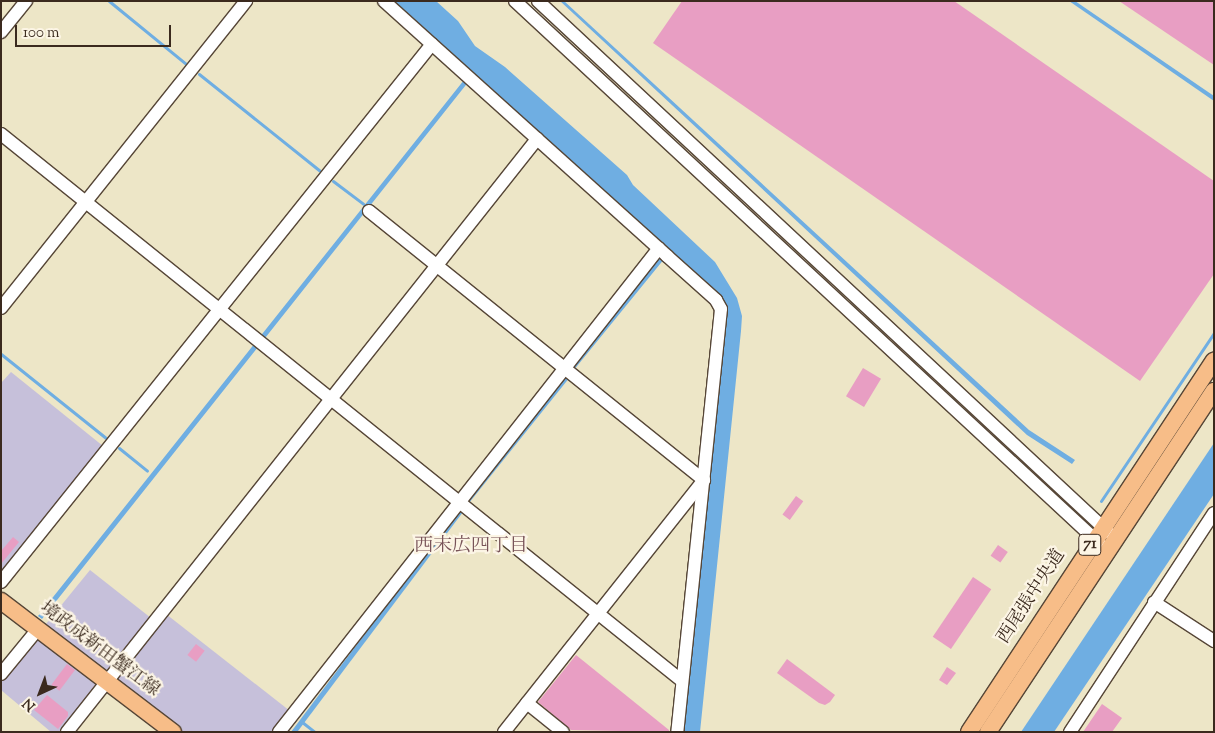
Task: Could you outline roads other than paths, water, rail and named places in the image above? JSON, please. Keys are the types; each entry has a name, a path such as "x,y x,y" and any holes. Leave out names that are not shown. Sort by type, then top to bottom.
{"main road":[{"name":"西尾張中央道","path":"969,732 1098,533 1214,360"},
{"name":"西尾張中央道","path":"988,732 1214,391"},
{"name":"境政成新田蟹江線","path":"1,601 173,732"}],"street":[{"path":"1,32 26,1"},
{"path":"1,308 246,1"},
{"path":"384,1 716,300 722,309 677,732"},
{"path":"515,1 1111,544"},
{"path":"538,1 1098,533"},
{"path":"1,582 221,310 432,44"},
{"path":"1,134 682,681"},
{"path":"67,732 537,139"},
{"path":"369,211 704,480"},
{"path":"279,732 564,368 662,251"},
{"path":"504,732 704,480"},
{"path":"1070,732 1154,602 1214,514"},
{"path":"1154,602 1214,641"},
{"path":"1,674 38,629"},
{"path":"527,703 563,732"}],"water":[{"path":"390,1 436,1 458,21 475,46 505,67 627,175 633,185 715,262 737,298 742,316 741,331 700,732 683,732 725,319 669,253 573,371 570,369 663,248 473,76 42,619 38,616 464,80"},
{"path":"560,1 564,1 1029,430 1075,460 1072,464 1027,435"},
{"path":"1069,1 1075,1 1214,96 1214,101"},
{"path":"566,374 570,377 469,503 466,501"},
{"path":"1214,443 1214,494 1054,732 1021,732"},
{"path":"459,509 463,512 297,732 291,732"}],"waterway":[{"path":"109,1 186,64"},
{"path":"199,74 319,170"},
{"path":"333,181 363,204"},
{"path":"1101,501 1214,333"},
{"path":"1,354 106,438"},
{"path":"119,448 147,471"},
{"path":"302,722 315,732"}],"district":[{"name":"西末広四丁目","path":"471,547"}]}
